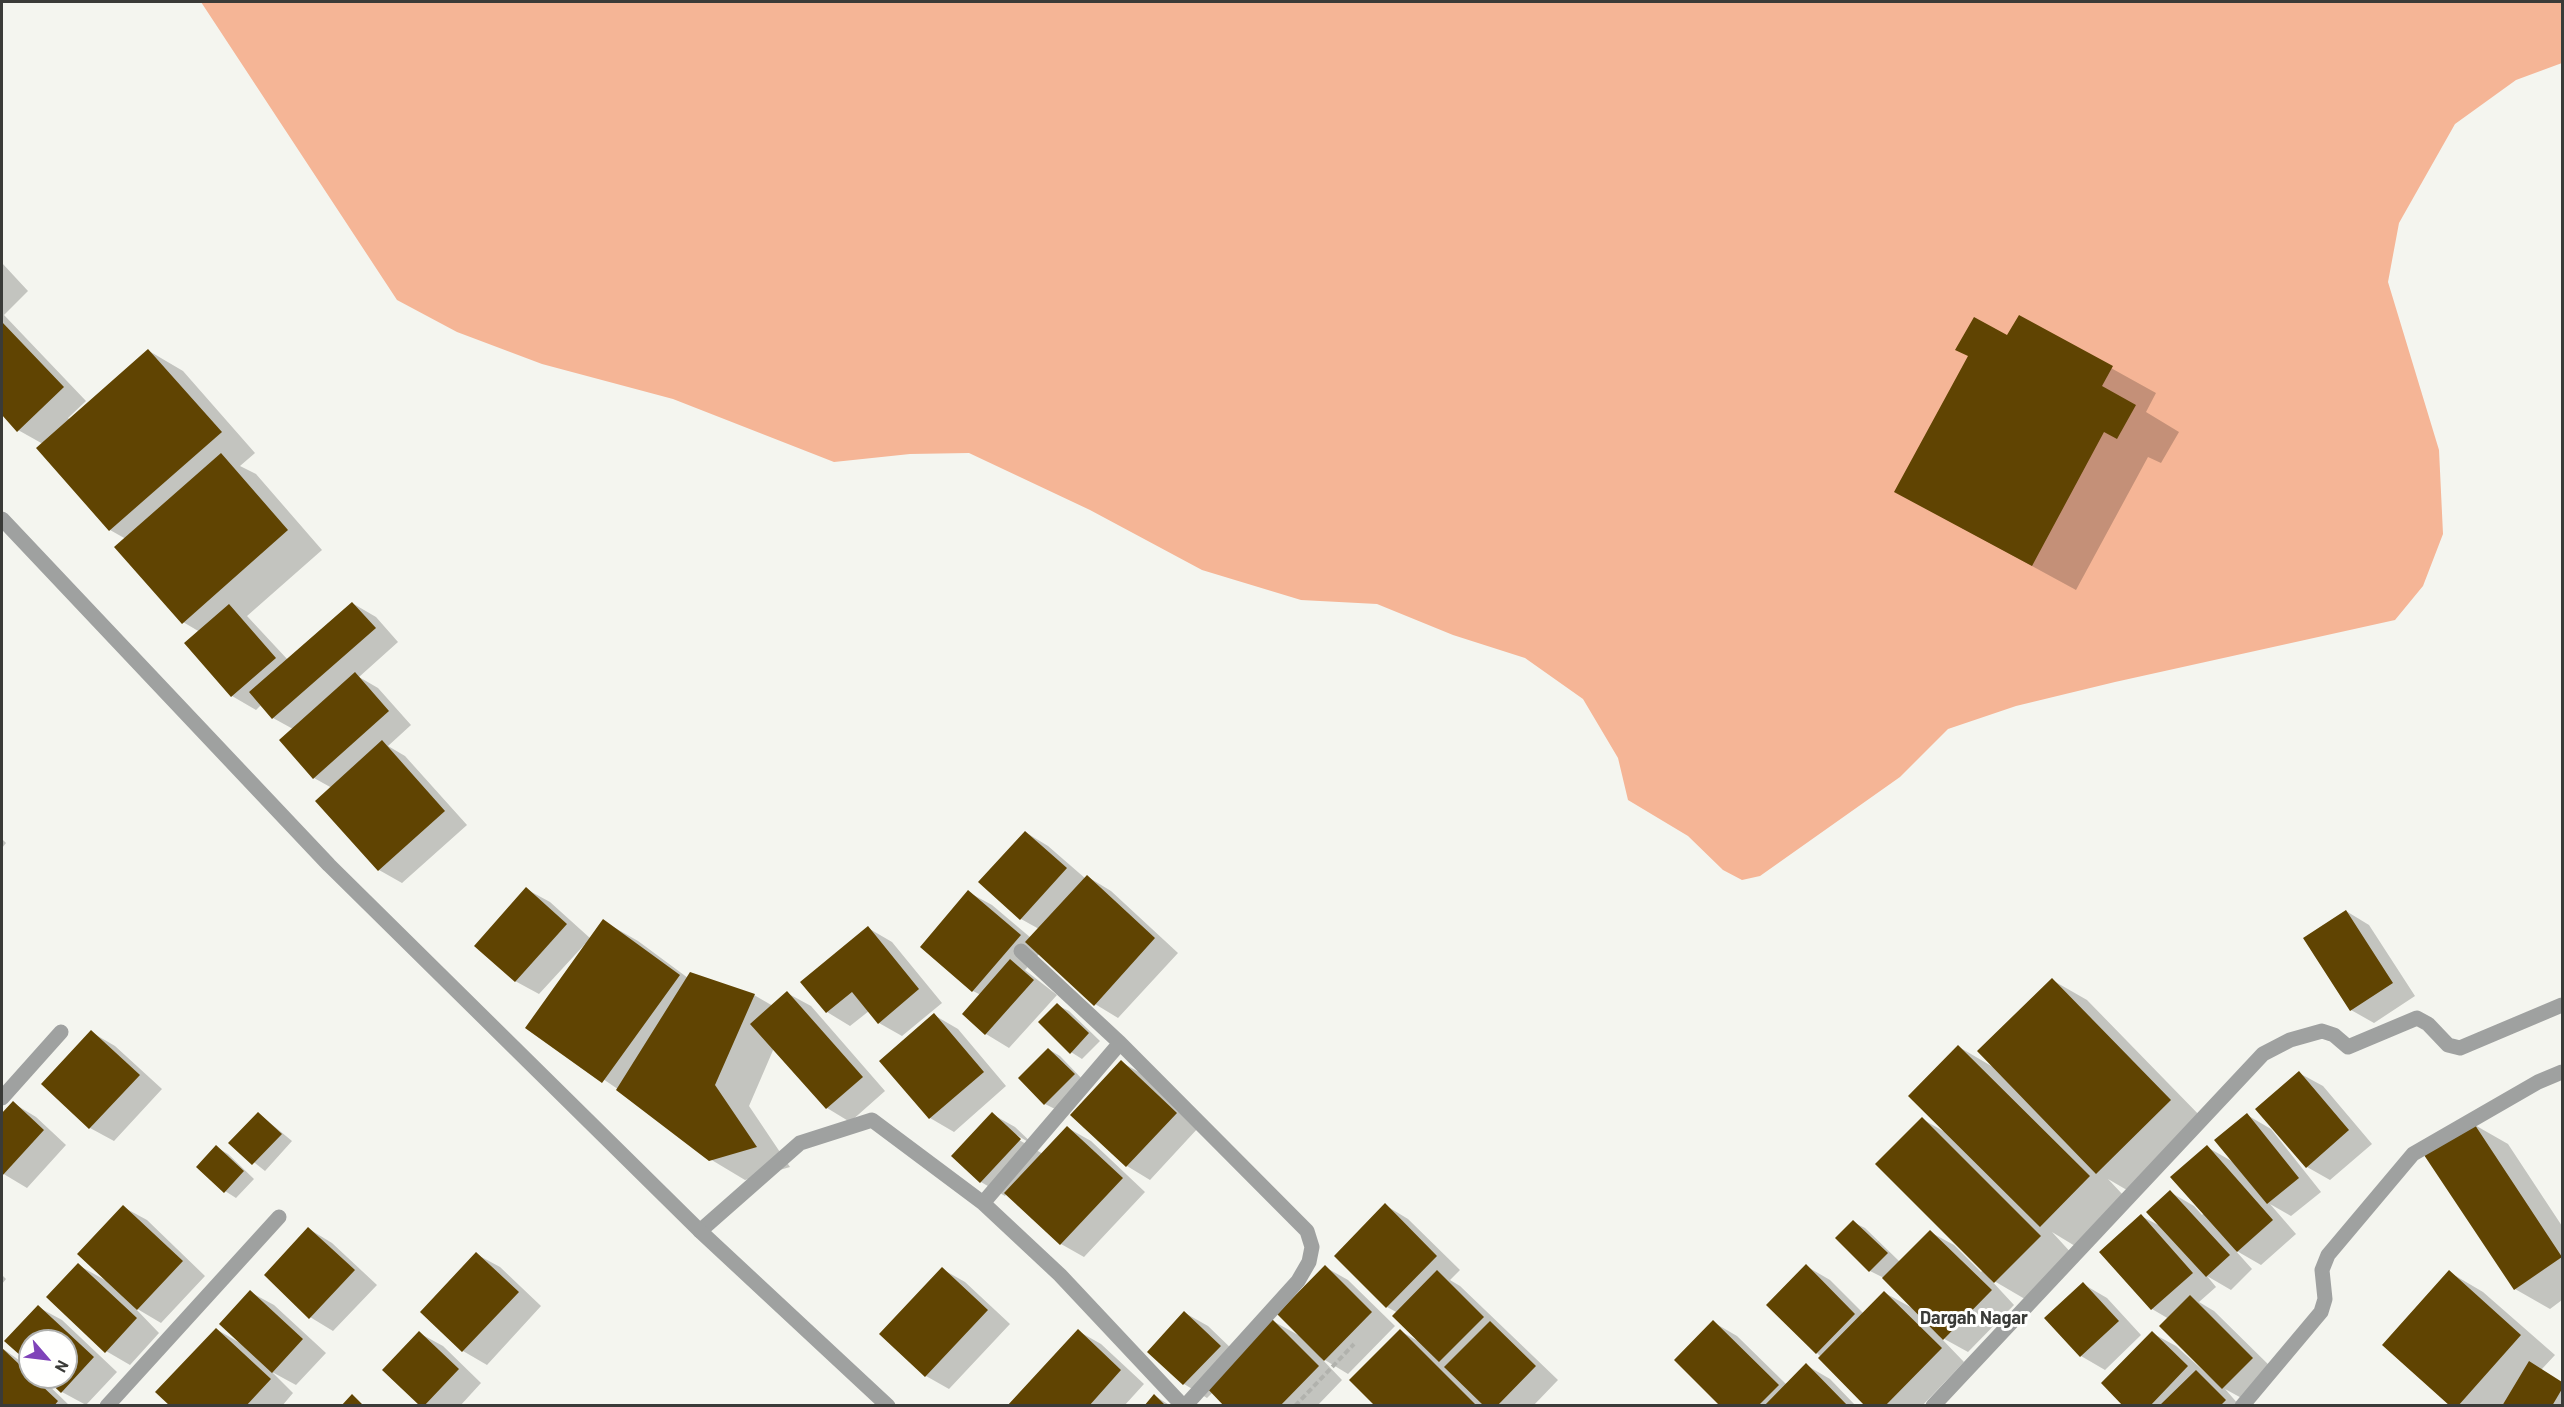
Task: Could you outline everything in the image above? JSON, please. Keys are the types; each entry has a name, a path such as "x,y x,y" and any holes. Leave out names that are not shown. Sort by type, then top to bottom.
{"street":[{"path":"2,519 329,865 700,1231 888,1406"},
{"path":"700,1231 800,1143 872,1120 983,1203 1060,1275 1184,1406 1298,1281 1309,1262 1312,1247 1307,1231 1120,1043 1021,951"},
{"path":"1933,1406 2264,1054 2290,1040 2322,1031 2334,1035 2348,1047 2417,1018 2428,1024 2448,1045 2460,1048 2562,1005"},
{"path":"2,1098 61,1032"},
{"path":"983,1203 1120,1043"},
{"path":"2242,1406 2321,1312 2325,1299 2322,1270 2328,1255 2412,1154 2538,1082 2562,1072"},
{"path":"106,1406 279,1218"}],"path":[{"path":"1295,1406 1354,1344"}],"shaded area":[{"path":"201,2 2562,2 2562,63 2516,80 2455,124 2399,223 2388,282 2439,450 2443,534 2423,586 2395,620 2016,706 1948,729 1900,777 1760,876 1742,880 1723,870 1688,836 1628,800 1618,758 1583,699 1525,658 1453,635 1377,604 1301,600 1202,570 1090,510 969,453 910,454 834,462 673,399 542,364 457,332 397,300"}],"building":[{"path":"2019,315 2113,366 2102,386 2136,405 2117,439 2104,432 2032,566 1894,492 1968,356 1955,350 1974,317 2007,335"},
{"path":"2,322 64,387 17,432 2,415"},
{"path":"148,349 222,432 109,531 36,448"},
{"path":"221,453 288,530 182,624 114,547"},
{"path":"352,602 376,628 272,719 249,692"},
{"path":"229,604 276,658 231,697 184,643"},
{"path":"355,672 389,711 313,779 279,740"},
{"path":"382,740 445,811 378,871 315,801"},
{"path":"1025,831 1067,868 1020,920 978,882"},
{"path":"1087,875 1155,938 1094,1006 1025,942"},
{"path":"526,887 567,924 515,982 474,946"},
{"path":"968,890 1021,935 972,992 920,947"},
{"path":"2346,910 2393,983 2350,1011 2303,938"},
{"path":"603,919 680,975 602,1083 525,1028"},
{"path":"868,926 919,989 878,1024 852,992 826,1013 800,982"},
{"path":"1010,959 1034,980 985,1035 962,1014"},
{"path":"690,972 755,994 715,1085 757,1147 709,1161 616,1090"},
{"path":"2052,978 2171,1100 2096,1174 1977,1051"},
{"path":"787,991 863,1077 826,1109 750,1024"},
{"path":"1057,1003 1089,1033 1070,1054 1038,1022"},
{"path":"934,1013 984,1072 929,1119 879,1061"},
{"path":"91,1030 140,1075 89,1129 41,1084"},
{"path":"1958,1045 2090,1176 2040,1227 1908,1096"},
{"path":"1048,1048 1075,1074 1044,1105 1018,1078"},
{"path":"1121,1060 1177,1113 1126,1167 1070,1115"},
{"path":"2299,1071 2349,1130 2306,1168 2255,1109"},
{"path":"13,1101 44,1130 2,1176 2,1113"},
{"path":"258,1112 282,1134 252,1165 228,1143"},
{"path":"992,1112 1021,1139 980,1183 951,1156"},
{"path":"2247,1113 2299,1178 2267,1204 2214,1140"},
{"path":"1922,1117 2041,1236 1994,1283 1875,1164"},
{"path":"2473,1122 2562,1257 2514,1290 2424,1155"},
{"path":"1067,1126 1123,1178 1060,1245 1004,1193"},
{"path":"216,1145 244,1171 224,1193 196,1167"},
{"path":"2207,1145 2273,1220 2237,1252 2170,1177"},
{"path":"2170,1190 2230,1255 2206,1277 2146,1212"},
{"path":"1385,1203 1437,1256 1386,1308 1334,1256"},
{"path":"123,1205 183,1261 137,1310 77,1254"},
{"path":"2141,1214 2193,1273 2151,1310 2099,1252"},
{"path":"1853,1220 1888,1253 1869,1272 1835,1238"},
{"path":"308,1227 355,1270 309,1319 264,1275"},
{"path":"1930,1230 1992,1290 1943,1340 1882,1278"},
{"path":"476,1252 519,1292 462,1352 420,1312"},
{"path":"78,1263 137,1318 105,1353 46,1297"},
{"path":"1806,1264 1855,1314 1816,1354 1766,1305"},
{"path":"1325,1265 1372,1312 1324,1361 1277,1314"},
{"path":"942,1267 988,1310 925,1377 879,1334"},
{"path":"1437,1270 1484,1317 1439,1362 1392,1316"},
{"path":"2449,1270 2521,1335 2458,1406 2450,1406 2382,1345"},
{"path":"2083,1282 2119,1321 2080,1357 2044,1318"},
{"path":"250,1290 303,1339 272,1373 219,1324"},
{"path":"1884,1291 1942,1348 1885,1406 1865,1406 1818,1358"},
{"path":"2190,1295 2253,1358 2222,1389 2159,1326"},
{"path":"38,1305 64,1329 18,1329 18,1353 4,1341"},
{"path":"1184,1311 1221,1346 1183,1385 1147,1352"},
{"path":"1271,1318 1319,1366 1280,1406 1224,1406 1204,1385"},
{"path":"1713,1320 1779,1385 1758,1406 1720,1406 1674,1360"},
{"path":"1490,1321 1536,1366 1497,1406 1484,1406 1444,1367"},
{"path":"216,1328 271,1379 246,1406 170,1406 155,1392"},
{"path":"1078,1329 1121,1370 1089,1406 1007,1406"},
{"path":"1400,1329 1477,1406 1375,1406 1349,1380"},
{"path":"419,1331 459,1369 424,1406 420,1406 382,1370"},
{"path":"2152,1331 2188,1366 2150,1406 2123,1406 2101,1383"},
{"path":"78,1342 94,1357 78,1374"},
{"path":"2,1348 18,1363 18,1389 45,1389 58,1401 54,1406 2,1406"},
{"path":"2529,1361 2562,1382 2562,1389 2552,1406 2502,1406"},
{"path":"1806,1363 1848,1406 1764,1406"},
{"path":"2196,1370 2226,1400 2220,1406 2159,1406"},
{"path":"352,1394 364,1406 341,1406"},
{"path":"1154,1394 1166,1406 1144,1406"}],"district":[{"name":"Dargah Nagar","path":"1974,1318"}]}
